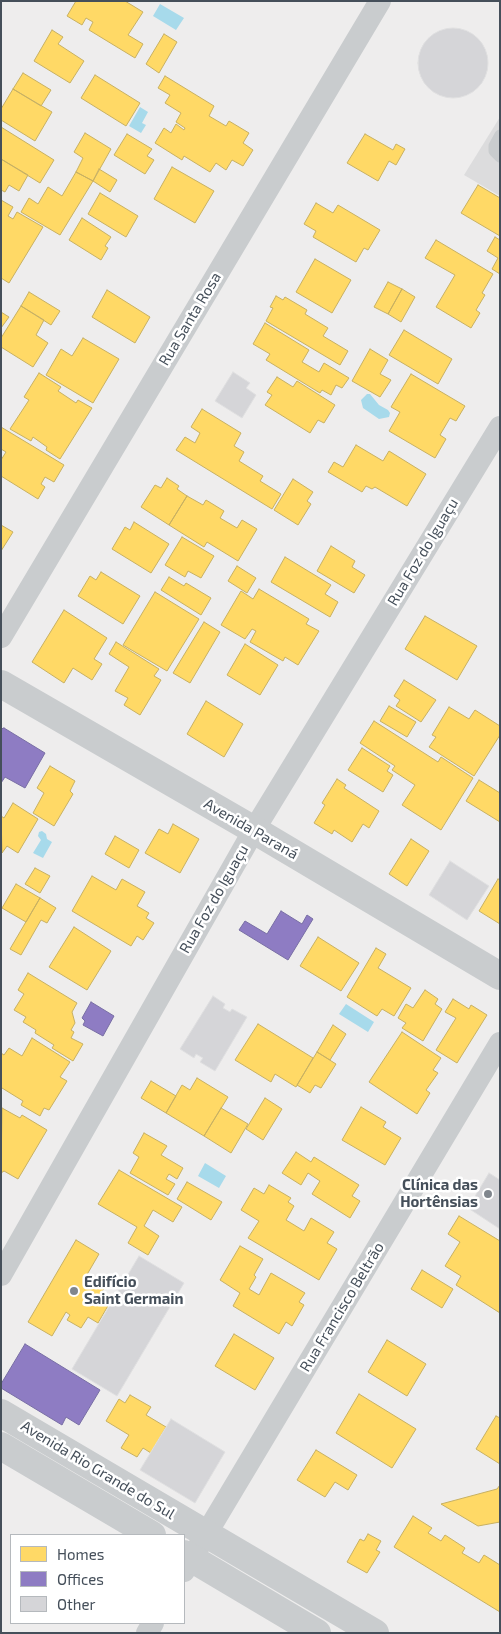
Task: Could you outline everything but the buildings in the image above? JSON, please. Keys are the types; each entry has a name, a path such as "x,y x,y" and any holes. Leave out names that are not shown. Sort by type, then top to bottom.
{"street":[{"name":"Rua Santa Rosa","path":"1,637 380,1"},
{"name":"Rua Foz do Iguaçu","path":"1,1275 254,830 500,427"},
{"name":"Avenida Paraná","path":"1,684 254,830 500,976"},
{"name":"Rua Francisco Beltrão","path":"186,1561 206,1533 500,1043"},
{"name":"Avenida Rio Grande do Sul","path":"1,1413 375,1633"},
{"name":"Avenida Rio Grande do Sul","path":"1,1446 150,1534"},
{"path":"186,1561 317,1633"}],"lane":[{"path":"500,136 494,146 494,151 500,156"}],"shaded area":[{"path":"500,117 500,196 464,175"}],"water":[{"path":"160,4 184,18 176,30 153,16"},
{"path":"140,107 148,112 142,123 146,125 141,133 129,126"},
{"path":"367,394 370,394 379,405 388,410 390,413 389,417 379,419 363,408 361,400"},
{"path":"42,831 46,834 47,839 52,842 43,858 33,853 41,840 38,836 39,832"},
{"path":"346,1004 374,1022 368,1032 339,1014"},
{"path":"205,1163 226,1176 219,1188 198,1176"}],"place":[{"name":"Clínica das Hortênsias","path":"488,1194"},
{"name":"Edifício Saint Germain","path":"74,1291"}]}
